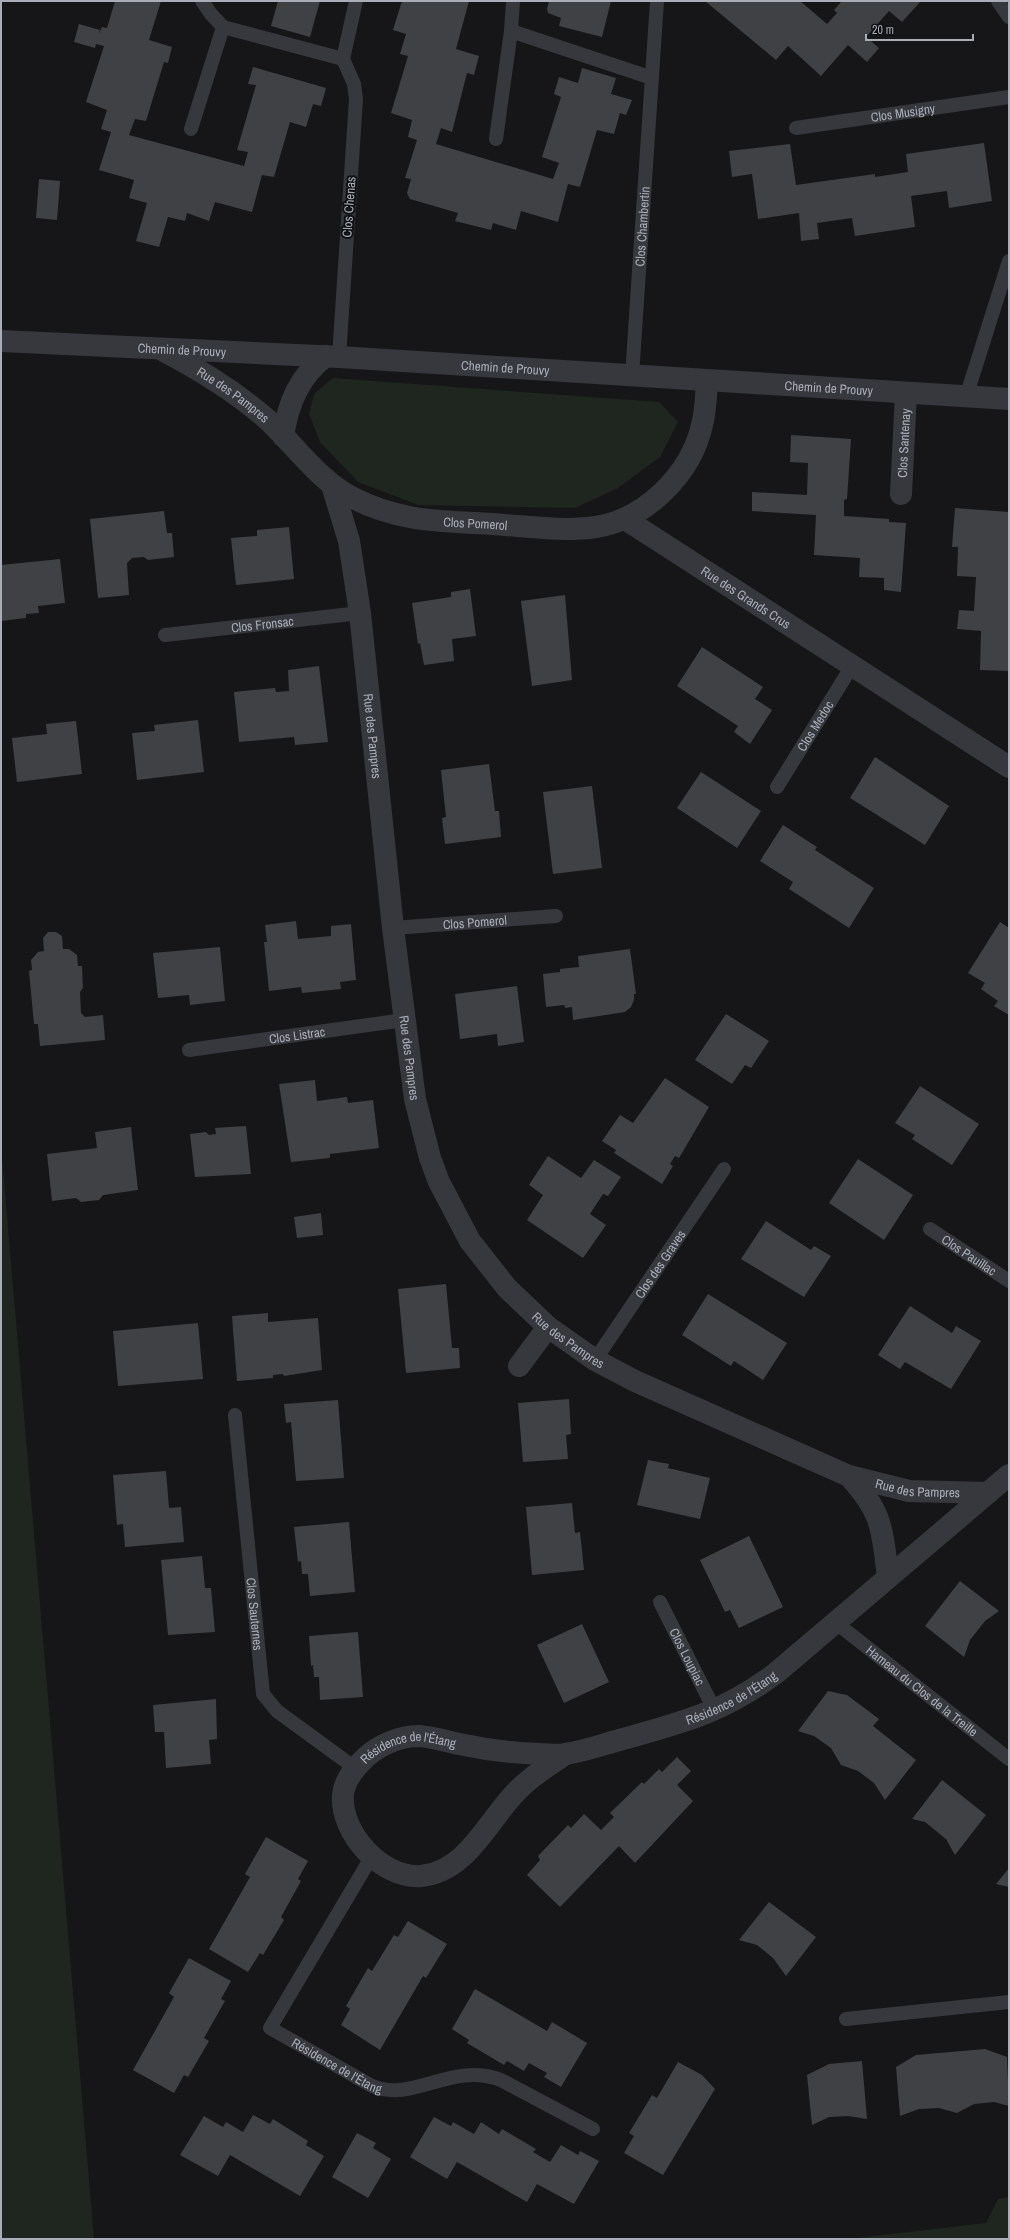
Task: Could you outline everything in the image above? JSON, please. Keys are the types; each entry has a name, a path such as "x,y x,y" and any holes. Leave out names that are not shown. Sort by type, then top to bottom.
{"street":[{"name":"Chemin de Prouvy","path":"1,341 332,357 1009,399"},
{"name":"Rue des Pampres","path":"159,348 206,373 250,406 283,436 314,470 332,485 349,541 360,612 393,928 415,1099 430,1158 439,1182 467,1235 487,1265 523,1305 548,1327 595,1360 635,1381 849,1476 909,1491 988,1493"},
{"name":"Rue des Pampres","path":"283,436 288,410 301,382 316,363 332,357"},
{"path":"625,519 661,494 688,460 702,427 707,380"},
{"name":"Clos Santenay","path":"900,494 906,393"},
{"name":"Clos Pomerol","path":"332,485 371,507 412,519 576,528 609,525 625,519"},
{"name":"Rue des Grands Crus","path":"625,519 1009,767"},
{"path":"518,1366 548,1327"},
{"name":"Rue des Pampres","path":"835,1622 1009,1475"},
{"name":"Rue des Pampres","path":"849,1476 862,1490 878,1516 882,1531 888,1577"},
{"name":"Résidence de l'Étang","path":"564,1755 530,1778 516,1791 471,1847 451,1865 436,1872 411,1876 397,1872 372,1856 354,1832 346,1818 343,1805 343,1793 355,1768 366,1756 379,1748 405,1737 420,1736 502,1752 564,1755 690,1721 715,1711 757,1687 835,1622"}],"lane":[{"path":"202,1 223,27 343,59 356,1"},
{"path":"496,139 511,31 513,1"},
{"name":"Clos Chambertin","path":"632,376 657,1"},
{"path":"998,1 1009,17"},
{"path":"191,129 223,27"},
{"path":"511,31 652,78"},
{"name":"Clos Chenas","path":"332,357 356,99 354,84 343,59"},
{"name":"Clos Musigny","path":"796,128 1009,97"},
{"path":"966,396 1009,260"},
{"name":"Clos Fronsac","path":"165,635 360,612"},
{"name":"Clos Medoc","path":"777,787 852,666"},
{"name":"Clos Pomerol","path":"393,928 556,916"},
{"name":"Clos Listrac","path":"189,1050 404,1020"},
{"name":"Clos des Graves","path":"595,1360 724,1169"},
{"name":"Clos Pauillac","path":"930,1229 1009,1281"},
{"name":"Clos Sauternes","path":"235,1415 263,1694 277,1711 355,1768"},
{"name":"Clos Loupiac","path":"660,1602 715,1711"},
{"name":"Hameau du Clos de la Treille","path":"835,1622 1009,1759"},
{"name":"Résidence de l'Étang","path":"372,1856 270,2028 372,2086 384,2091 398,2091 460,2075 487,2075 501,2080 593,2129"},
{"path":"846,2019 1009,2002"}],"shaded area":[{"path":"333,378 659,402 678,422 660,457 618,488 575,508 418,505 358,482 320,442 309,414 314,394"},
{"path":"1,1145 94,2239 1,2239"},
{"path":"1009,2197 1009,2239 848,2239 986,2223 998,2199"}],"building":[{"path":"115,1 161,1 149,40 172,47 168,63 164,62 146,121 135,119 129,135 244,166 248,152 237,150 256,85 248,84 253,67 326,88 321,106 313,104 306,127 290,122 274,177 262,175 252,212 215,202 209,221 187,213 185,221 168,217 159,247 136,241 147,203 129,198 134,180 99,170 111,132 101,129 107,110 86,102 104,46 96,44 95,48 74,42 79,24 100,30 99,34 102,27 107,28"},
{"path":"278,1 320,1 310,37 271,26"},
{"path":"402,1 469,1 456,49 479,56 474,75 467,73 452,132 441,128 436,144 553,179 559,163 542,157 561,97 554,94 559,77 578,83 582,68 616,78 611,94 632,100 626,115 620,113 614,134 597,130 580,187 568,184 558,222 521,211 516,230 493,223 491,230 455,221 458,213 410,199 407,193 411,179 405,178 417,140 408,137 412,120 391,113 408,56 400,54 406,34 393,30"},
{"path":"549,1 611,1 602,37 559,26 561,18 548,13 547,9"},
{"path":"705,1 800,1 827,24 837,13 834,10 842,1 921,1 902,22 889,11 866,37 879,48 867,62 848,45 821,76 788,46 776,60"},
{"path":"984,143 992,201 949,208 947,191 911,196 915,227 855,236 852,218 817,223 819,239 801,241 799,213 758,219 752,174 732,177 729,151 790,144 796,185 875,174 875,177 908,172 906,154"},
{"path":"39,179 60,181 57,220 36,218"},
{"path":"791,435 851,439 847,499 844,500 844,516 889,519 889,522 906,523 901,592 884,590 884,578 859,577 860,558 814,555 816,515 752,511 752,492 807,495 808,463 790,462"},
{"path":"955,508 1009,512 1009,671 980,670 981,631 957,629 959,610 974,611 976,577 957,576 958,547 952,547"},
{"path":"164,511 167,533 172,533 174,557 148,560 144,557 132,558 127,563 129,595 98,598 90,519"},
{"path":"289,527 294,579 236,585 231,538 257,536 257,530"},
{"path":"60,559 65,603 38,606 39,613 26,614 26,618 1,621 1,565"},
{"path":"470,589 476,636 452,639 454,661 424,665 420,643 418,644 412,603 451,597 451,592"},
{"path":"565,595 572,680 532,686 521,601"},
{"path":"702,647 763,687 755,699 772,710 750,744 734,732 738,726 677,686"},
{"path":"319,666 328,742 295,745 294,737 239,742 234,692 275,688 276,692 289,691 288,670"},
{"path":"198,720 204,772 137,780 132,733 155,731 154,725"},
{"path":"76,721 82,774 17,782 12,738 47,734 46,724"},
{"path":"875,757 949,806 925,845 850,798"},
{"path":"489,764 495,811 499,811 501,837 445,844 442,818 446,817 441,770"},
{"path":"701,772 761,811 737,848 677,808"},
{"path":"592,786 602,868 553,874 543,792"},
{"path":"783,825 817,847 815,850 874,888 849,928 789,889 793,882 760,861"},
{"path":"296,921 298,939 331,936 331,926 351,924 356,980 340,982 341,989 302,993 301,987 269,991 264,942 267,942 265,925"},
{"path":"1000,922 1009,928 1009,1015 994,1006 998,1001 981,989 985,983 968,973"},
{"path":"48,932 56,932 62,936 63,949 69,949 77,955 78,966 82,966 83,988 80,992 81,1013 85,1017 103,1015 105,1040 40,1046 38,1024 34,1024 29,971 32,970 31,960 38,952 44,951 43,938"},
{"path":"220,947 225,1001 190,1005 189,995 158,998 153,953"},
{"path":"630,949 636,994 634,994 634,1000 631,1007 625,1012 573,1020 572,1007 565,1008 564,1005 546,1007 543,974 560,972 560,969 579,967 578,956"},
{"path":"517,986 524,1042 498,1046 497,1034 460,1039 455,994"},
{"path":"726,1014 769,1041 751,1068 745,1065 732,1084 695,1060"},
{"path":"665,1078 709,1107 679,1158 675,1156 670,1164 673,1166 662,1184 614,1153 616,1150 602,1141 620,1115 633,1123"},
{"path":"315,1080 317,1101 347,1097 348,1103 373,1100 379,1148 330,1154 330,1158 291,1162 279,1084"},
{"path":"920,1086 979,1124 952,1165 912,1139 915,1135 895,1123"},
{"path":"246,1126 251,1174 195,1177 190,1134 206,1132 209,1135 216,1134 215,1128"},
{"path":"131,1127 138,1190 103,1195 99,1200 81,1202 76,1198 52,1201 47,1154 97,1148 95,1132"},
{"path":"548,1156 581,1178 594,1160 621,1177 608,1196 603,1194 590,1214 606,1225 583,1258 527,1220 543,1195 529,1185"},
{"path":"858,1159 913,1195 884,1240 829,1203"},
{"path":"321,1213 323,1235 297,1238 294,1217"},
{"path":"766,1221 811,1250 814,1246 831,1256 804,1297 741,1259"},
{"path":"446,1284 452,1348 459,1348 460,1368 406,1373 398,1289"},
{"path":"708,1294 787,1343 763,1380 734,1361 731,1366 682,1335"},
{"path":"910,1306 952,1333 956,1326 981,1341 951,1389 905,1362 900,1369 878,1355"},
{"path":"268,1313 268,1322 318,1318 322,1370 284,1376 283,1374 273,1375 273,1378 237,1381 232,1316"},
{"path":"198,1323 203,1379 118,1386 113,1331"},
{"path":"569,1399 571,1434 566,1435 568,1459 523,1462 518,1403"},
{"path":"338,1400 344,1478 296,1481 291,1422 286,1423 284,1404"},
{"path":"648,1460 669,1464 668,1468 710,1478 700,1519 637,1505"},
{"path":"166,1471 169,1508 181,1507 184,1542 125,1547 123,1524 117,1525 113,1475"},
{"path":"572,1503 575,1533 580,1532 584,1570 532,1575 526,1507"},
{"path":"349,1522 355,1592 310,1596 308,1574 302,1574 301,1561 298,1562 294,1527"},
{"path":"749,1536 783,1607 739,1628 730,1610 725,1612 700,1560"},
{"path":"202,1556 205,1588 211,1588 215,1632 168,1635 161,1560"},
{"path":"960,1581 999,1611 985,1621 970,1640 964,1657 925,1626"},
{"path":"582,1624 609,1682 564,1703 537,1645"},
{"path":"358,1632 363,1697 320,1700 319,1677 314,1677 313,1665 311,1666 309,1636"},
{"path":"828,1691 847,1695 879,1719 873,1726 916,1760 885,1800 874,1783 858,1771 841,1765 831,1748 814,1736 798,1731"},
{"path":"216,1699 217,1739 209,1740 211,1764 166,1768 164,1732 155,1732 153,1705"},
{"path":"677,1757 691,1771 677,1785 693,1801 635,1863 619,1846 560,1907 527,1875 540,1860 538,1856 568,1825 571,1828 584,1814 601,1830 614,1817 610,1813 642,1782 644,1784 659,1769 662,1772"},
{"path":"942,1780 986,1815 955,1855 946,1839 925,1822 912,1819"},
{"path":"266,1837 308,1861 298,1879 301,1881 281,1917 284,1920 263,1955 260,1953 248,1972 209,1949 250,1877 245,1874"},
{"path":"1009,1868 1009,1887 996,1884"},
{"path":"769,1902 816,1937 786,1976 773,1958 757,1945 739,1940"},
{"path":"408,1921 447,1944 426,1978 423,1976 380,2050 341,2025 350,2009 346,2006 368,1968 372,1971 394,1935 398,1937"},
{"path":"189,1958 231,1981 221,1999 225,2001 204,2038 209,2041 188,2077 184,2075 174,2093 133,2070 174,1997 169,1993"},
{"path":"475,1989 547,2031 552,2022 587,2043 561,2087 544,2077 547,2073 529,2063 524,2071 507,2061 504,2065 467,2043 469,2040 452,2029"},
{"path":"985,2049 1007,2057 1009,2106 994,2102 974,2104 957,2113 939,2108 919,2109 900,2116 896,2067 916,2055"},
{"path":"862,2061 867,2119 848,2116 829,2117 812,2125 807,2075 829,2064"},
{"path":"678,2062 702,2075 715,2089 663,2175 624,2153 634,2136 629,2133 652,2095 657,2098"},
{"path":"253,2115 270,2124 273,2119 308,2141 306,2145 324,2156 300,2196 230,2155 218,2176 180,2155 204,2116 223,2127 226,2122 243,2132"},
{"path":"434,2117 451,2126 453,2122 474,2134 481,2122 499,2134 502,2129 536,2149 533,2152 550,2162 561,2145 578,2155 580,2151 599,2161 574,2204 537,2184 527,2202 457,2162 447,2179 410,2157"},
{"path":"357,2133 376,2143 373,2148 391,2159 368,2198 332,2177"}]}
